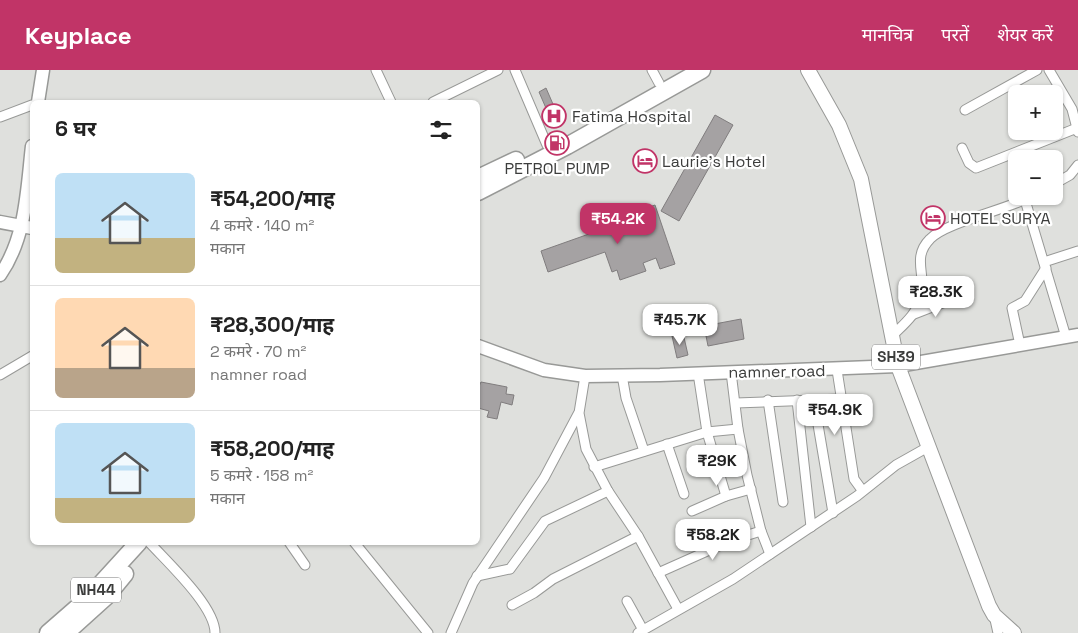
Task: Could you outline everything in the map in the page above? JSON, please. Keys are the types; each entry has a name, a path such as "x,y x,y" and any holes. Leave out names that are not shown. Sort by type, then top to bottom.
{"highway":[{"path":"480,177 590,125 656,76 681,70"},
{"path":"480,191 568,146 702,70"},
{"name":"NH44","path":"48,633 87,599 136,545"},
{"name":"NH44","path":"66,633 107,596 147,545"}],"main road":[{"path":"38,100 40,70"},
{"name":"SH39","path":"808,70 839,125 861,179 898,366 989,606 994,615 1014,633"},
{"path":"0,275 27,227 30,178"},
{"path":"0,222 27,227"},
{"name":"namner road","path":"480,347 544,370 585,376 837,370 898,366 1072,336"}],"street":[{"path":"376,70 390,100"},
{"path":"438,100 498,70"},
{"path":"515,70 547,145"},
{"path":"965,110 1037,70"},
{"path":"1031,150 1078,130 1075,107 1050,70"},
{"path":"0,117 30,106"},
{"path":"962,148 970,163 976,168 1008,159"},
{"path":"1063,178 1077,168"},
{"path":"914,314 922,293 920,254 930,239 955,226 1010,205"},
{"path":"1030,205 1045,265 1072,336"},
{"path":"1020,345 1012,308 1025,301 1045,265 1078,251"},
{"path":"892,336 914,314 950,300"},
{"path":"0,375 30,357"},
{"path":"837,370 854,479 862,490"},
{"path":"731,372 731,387 736,402 738,429 761,531 770,554"},
{"path":"698,373 708,432 726,496"},
{"path":"622,375 626,398 644,451"},
{"path":"452,633 477,576 544,478 579,413 585,376"},
{"path":"736,402 841,399"},
{"path":"768,400 783,502"},
{"path":"797,400 811,527"},
{"path":"814,401 833,513"},
{"path":"579,413 584,441 594,466 638,536 678,609"},
{"path":"594,466 708,432 738,429"},
{"path":"667,444 684,494"},
{"path":"626,601 640,632 732,579 833,513 896,464 928,447"},
{"path":"692,511 726,496 751,489"},
{"path":"477,576 510,569 543,523 608,491"},
{"path":"658,573 732,540 761,531"},
{"path":"512,605 534,594 553,579 638,536"},
{"path":"152,545 207,607 214,620 215,633"},
{"path":"291,545 305,565"},
{"path":"356,545 428,633"},
{"path":"994,615 998,633"}],"building":[{"path":"546,88 559,118 552,122 539,92"},
{"path":"715,115 733,125 679,221 661,211"},
{"path":"655,205 675,264 660,269 656,258 643,263 646,271 620,280 617,270 612,272 605,252 548,272 541,251 603,229 601,224"},
{"path":"741,319 744,339 708,346 704,326"},
{"path":"683,333 688,355 677,358 672,336"},
{"path":"481,382 507,387 506,394 514,395 512,405 501,402 497,419 487,417 489,411 480,409"}],"place":[{"name":"Fatima Hospital","path":"554,116"},
{"name":"PETROL PUMP","path":"557,143"},
{"name":"Laurie's Hotel","path":"645,161"},
{"name":"HOTEL SURYA","path":"933,218"}]}
